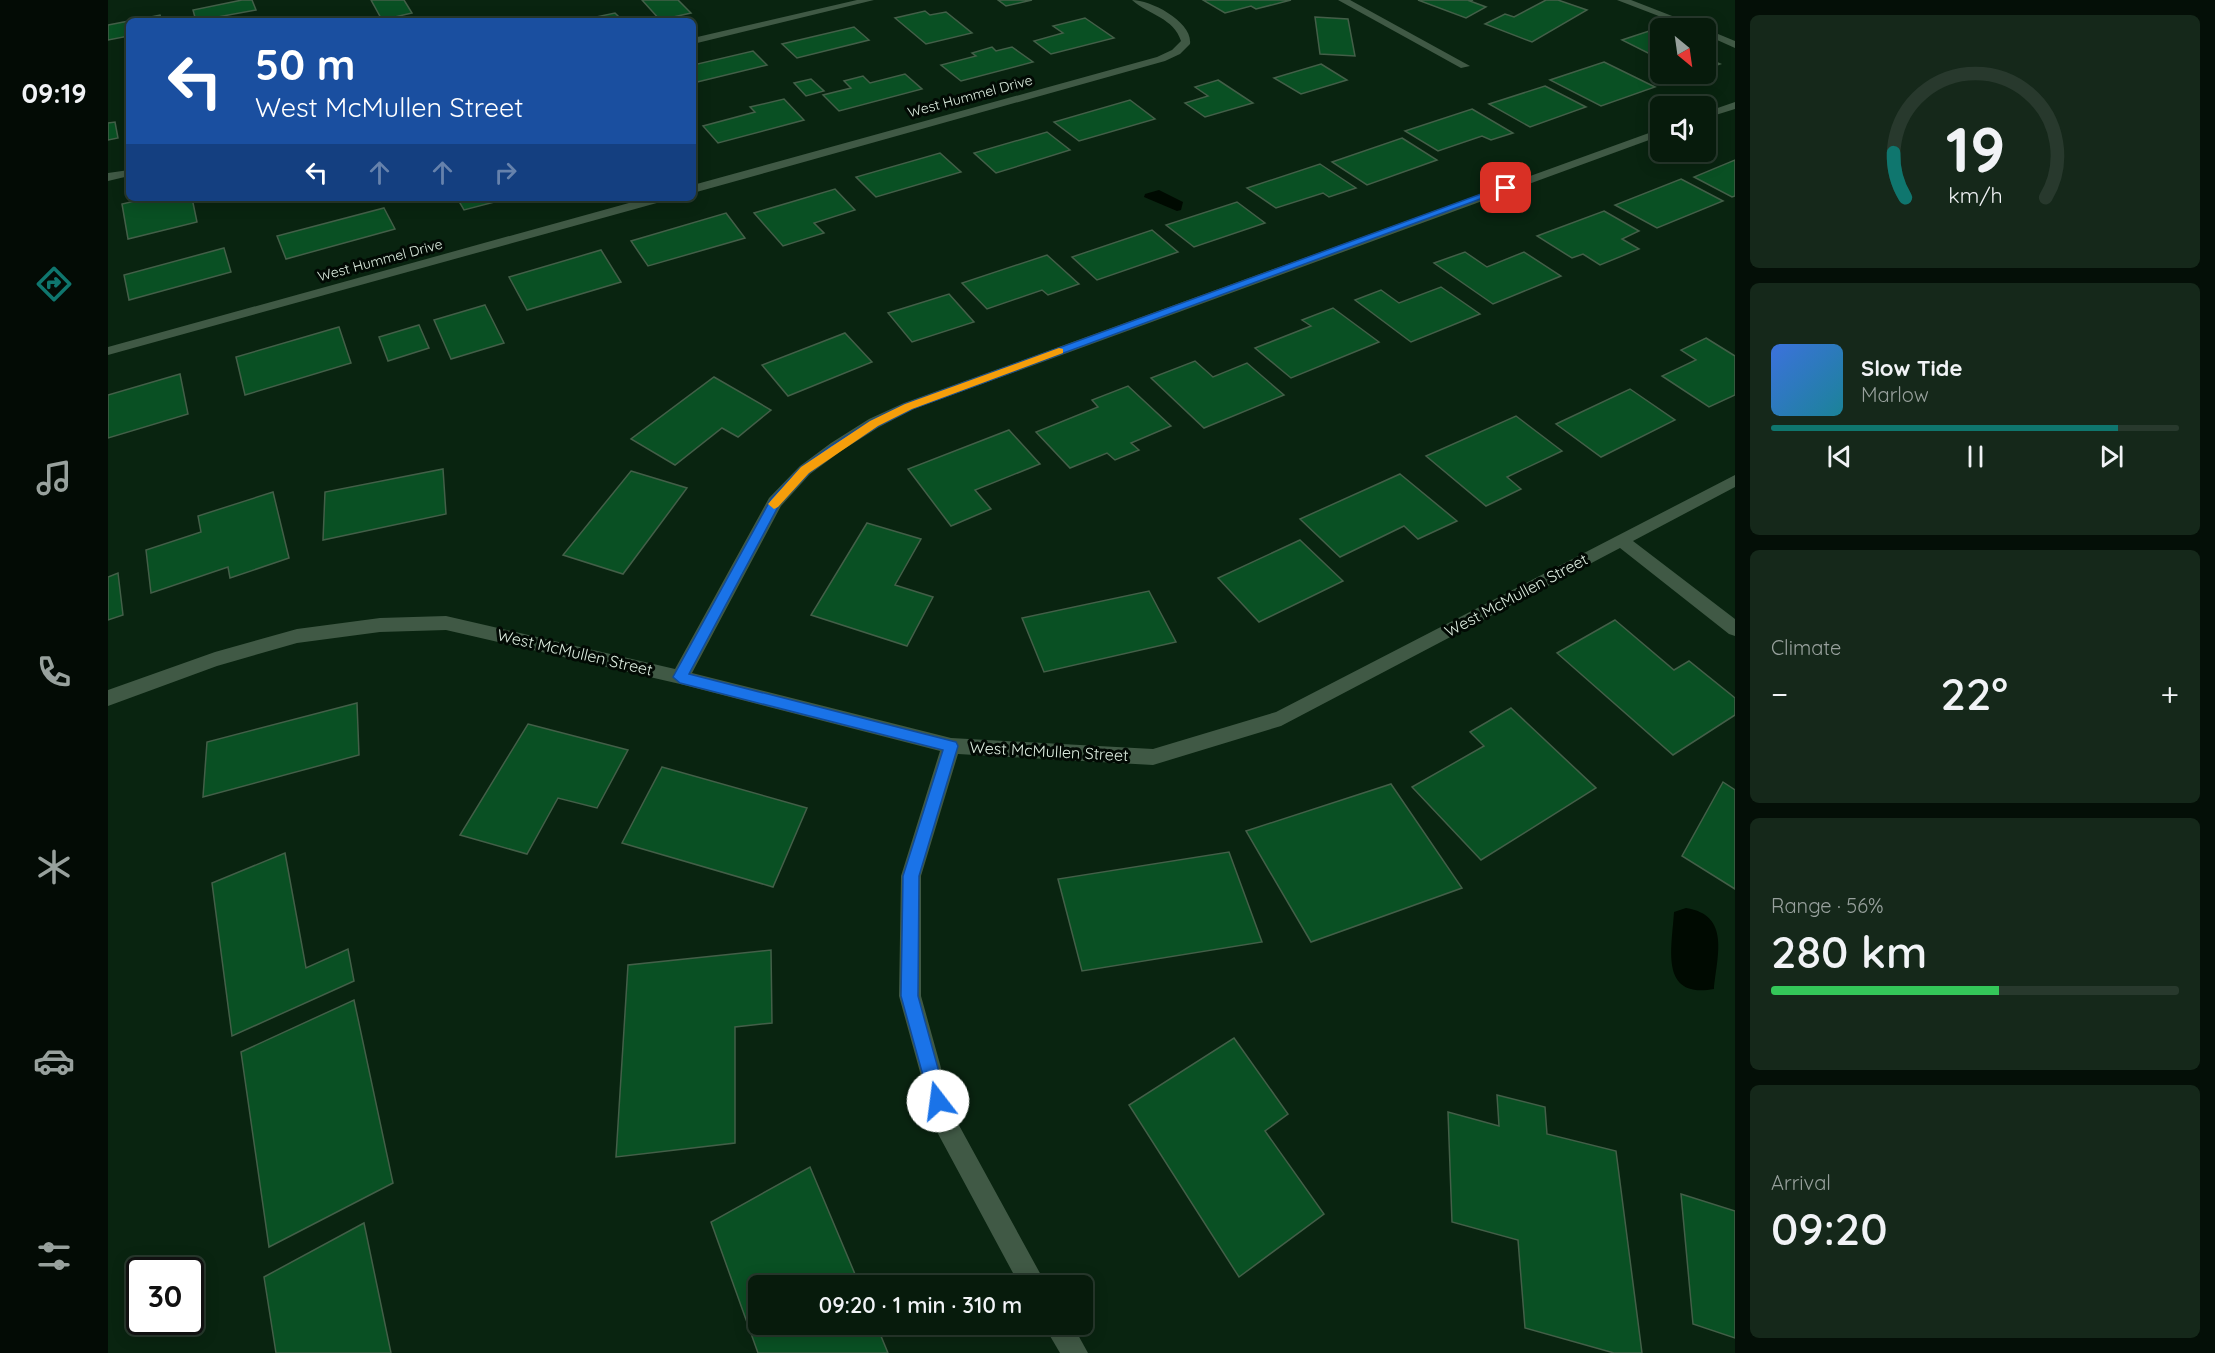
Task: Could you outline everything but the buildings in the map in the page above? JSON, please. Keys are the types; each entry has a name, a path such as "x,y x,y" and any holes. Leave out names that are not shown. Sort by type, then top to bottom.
{"street":[{"path":"696,40 869,0"},
{"name":"West Hummel Drive","path":"696,188 1161,59 1176,52 1186,42 1185,33 1177,25 1137,0"},
{"path":"1343,0 1465,66"},
{"path":"1622,0 1671,18"},
{"path":"1716,36 1735,45"},
{"path":"1716,112 1735,105"},
{"path":"680,677 775,502 805,470 874,423 920,402 1650,136"},
{"path":"108,177 126,174"},
{"name":"West Hummel Drive","path":"108,351 649,201"},
{"name":"West McMullen Street","path":"108,698 215,659 297,636 391,624 446,623 680,677 951,746 1153,757 1281,718 1735,480"},
{"path":"1621,540 1735,629"},
{"path":"951,746 911,876 910,996 944,1122 1028,1275"},
{"path":"1063,1335 1075,1353"}],"shaded area":[{"path":"1159,190 1183,202 1181,210 1177,211 1144,197 1145,194"},
{"path":"1686,908 1700,912 1710,919 1715,928 1718,951 1714,989 1696,990 1684,986 1677,979 1673,968 1671,955 1674,912"}],"slow traffic":[{"path":"774,504 805,470 874,423 909,406 1059,351"}],"route":[{"path":"938,1101 910,996 911,876 951,746 680,677 775,502 805,470 836,447 874,423 909,406 1506,188"}]}
